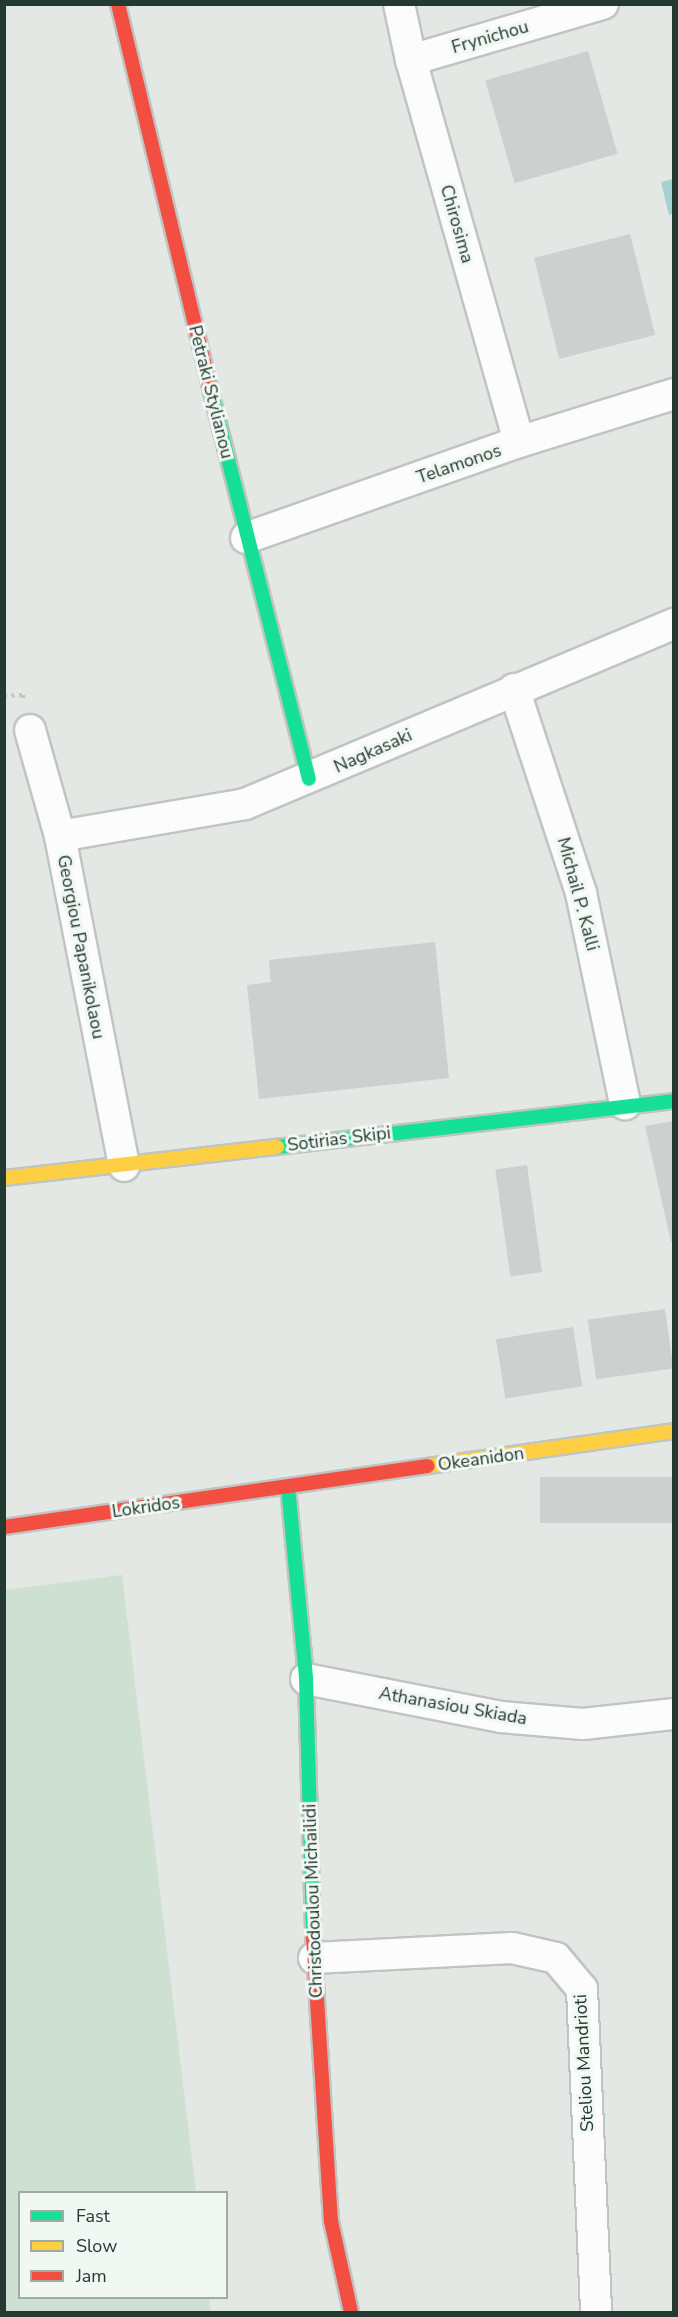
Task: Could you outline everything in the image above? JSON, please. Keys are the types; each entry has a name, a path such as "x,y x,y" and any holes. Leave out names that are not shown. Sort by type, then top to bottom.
{"street":[{"name":"Petraki Stylianou","path":"118,4 246,538 309,779"},
{"name":"Chirosima","path":"399,4 411,60 519,442"},
{"name":"Frynichou","path":"411,60 603,4"},
{"name":"Telamonos","path":"246,538 519,442 674,394"},
{"name":"Nagkasaki","path":"60,836 245,804 309,779 514,689 674,624"},
{"name":"Michail P. Kalli","path":"514,689 581,894 625,1104"},
{"name":"Georgiou Papanikolaou","path":"30,730 60,836 124,1166"},
{"name":"Sotirias Skipi","path":"4,1178 124,1166 625,1104 674,1101"},
{"name":"Okeanidon","path":"288,1487 674,1431"},
{"name":"Lokridos","path":"4,1527 288,1487"},
{"name":"Christodoulou Michailidi","path":"288,1487 306,1679 314,1958 331,2221 351,2313"},
{"name":"Athanasiou Skiada","path":"306,1679 501,1717 583,1724 674,1714"},
{"name":"Steliou Mandrioti","path":"314,1958 512,1948 556,1958 582,1989 596,2313"}],"green space":[{"path":"122,1575 196,2191 18,2191 18,2299 209,2299 211,2312 5,2312 5,1590"}],"water":[{"path":"673,179 673,214 669,215 661,182"}],"building":[{"path":"588,51 617,154 515,183 485,80"},
{"path":"630,234 655,335 559,359 534,258"},
{"path":"435,942 449,1078 259,1099 247,985 271,982 269,960"},
{"path":"674,1121 674,1241 671,1242 645,1126"},
{"path":"527,1165 542,1272 510,1276 495,1169"},
{"path":"665,1309 673,1368 596,1379 588,1320"},
{"path":"573,1327 582,1386 505,1398 496,1339"},
{"path":"540,1477 674,1477 674,1523 540,1523"}],"traffic: fast":[{"path":"211,392 309,779"},
{"path":"277,1147 674,1101"},
{"path":"288,1487 306,1679 313,1936"}],"traffic: slow":[{"path":"4,1178 277,1147"},
{"path":"428,1466 674,1431"}],"traffic: jam":[{"path":"118,4 211,392"},
{"path":"4,1527 428,1466"},
{"path":"313,1936 331,2221 351,2312"}]}
